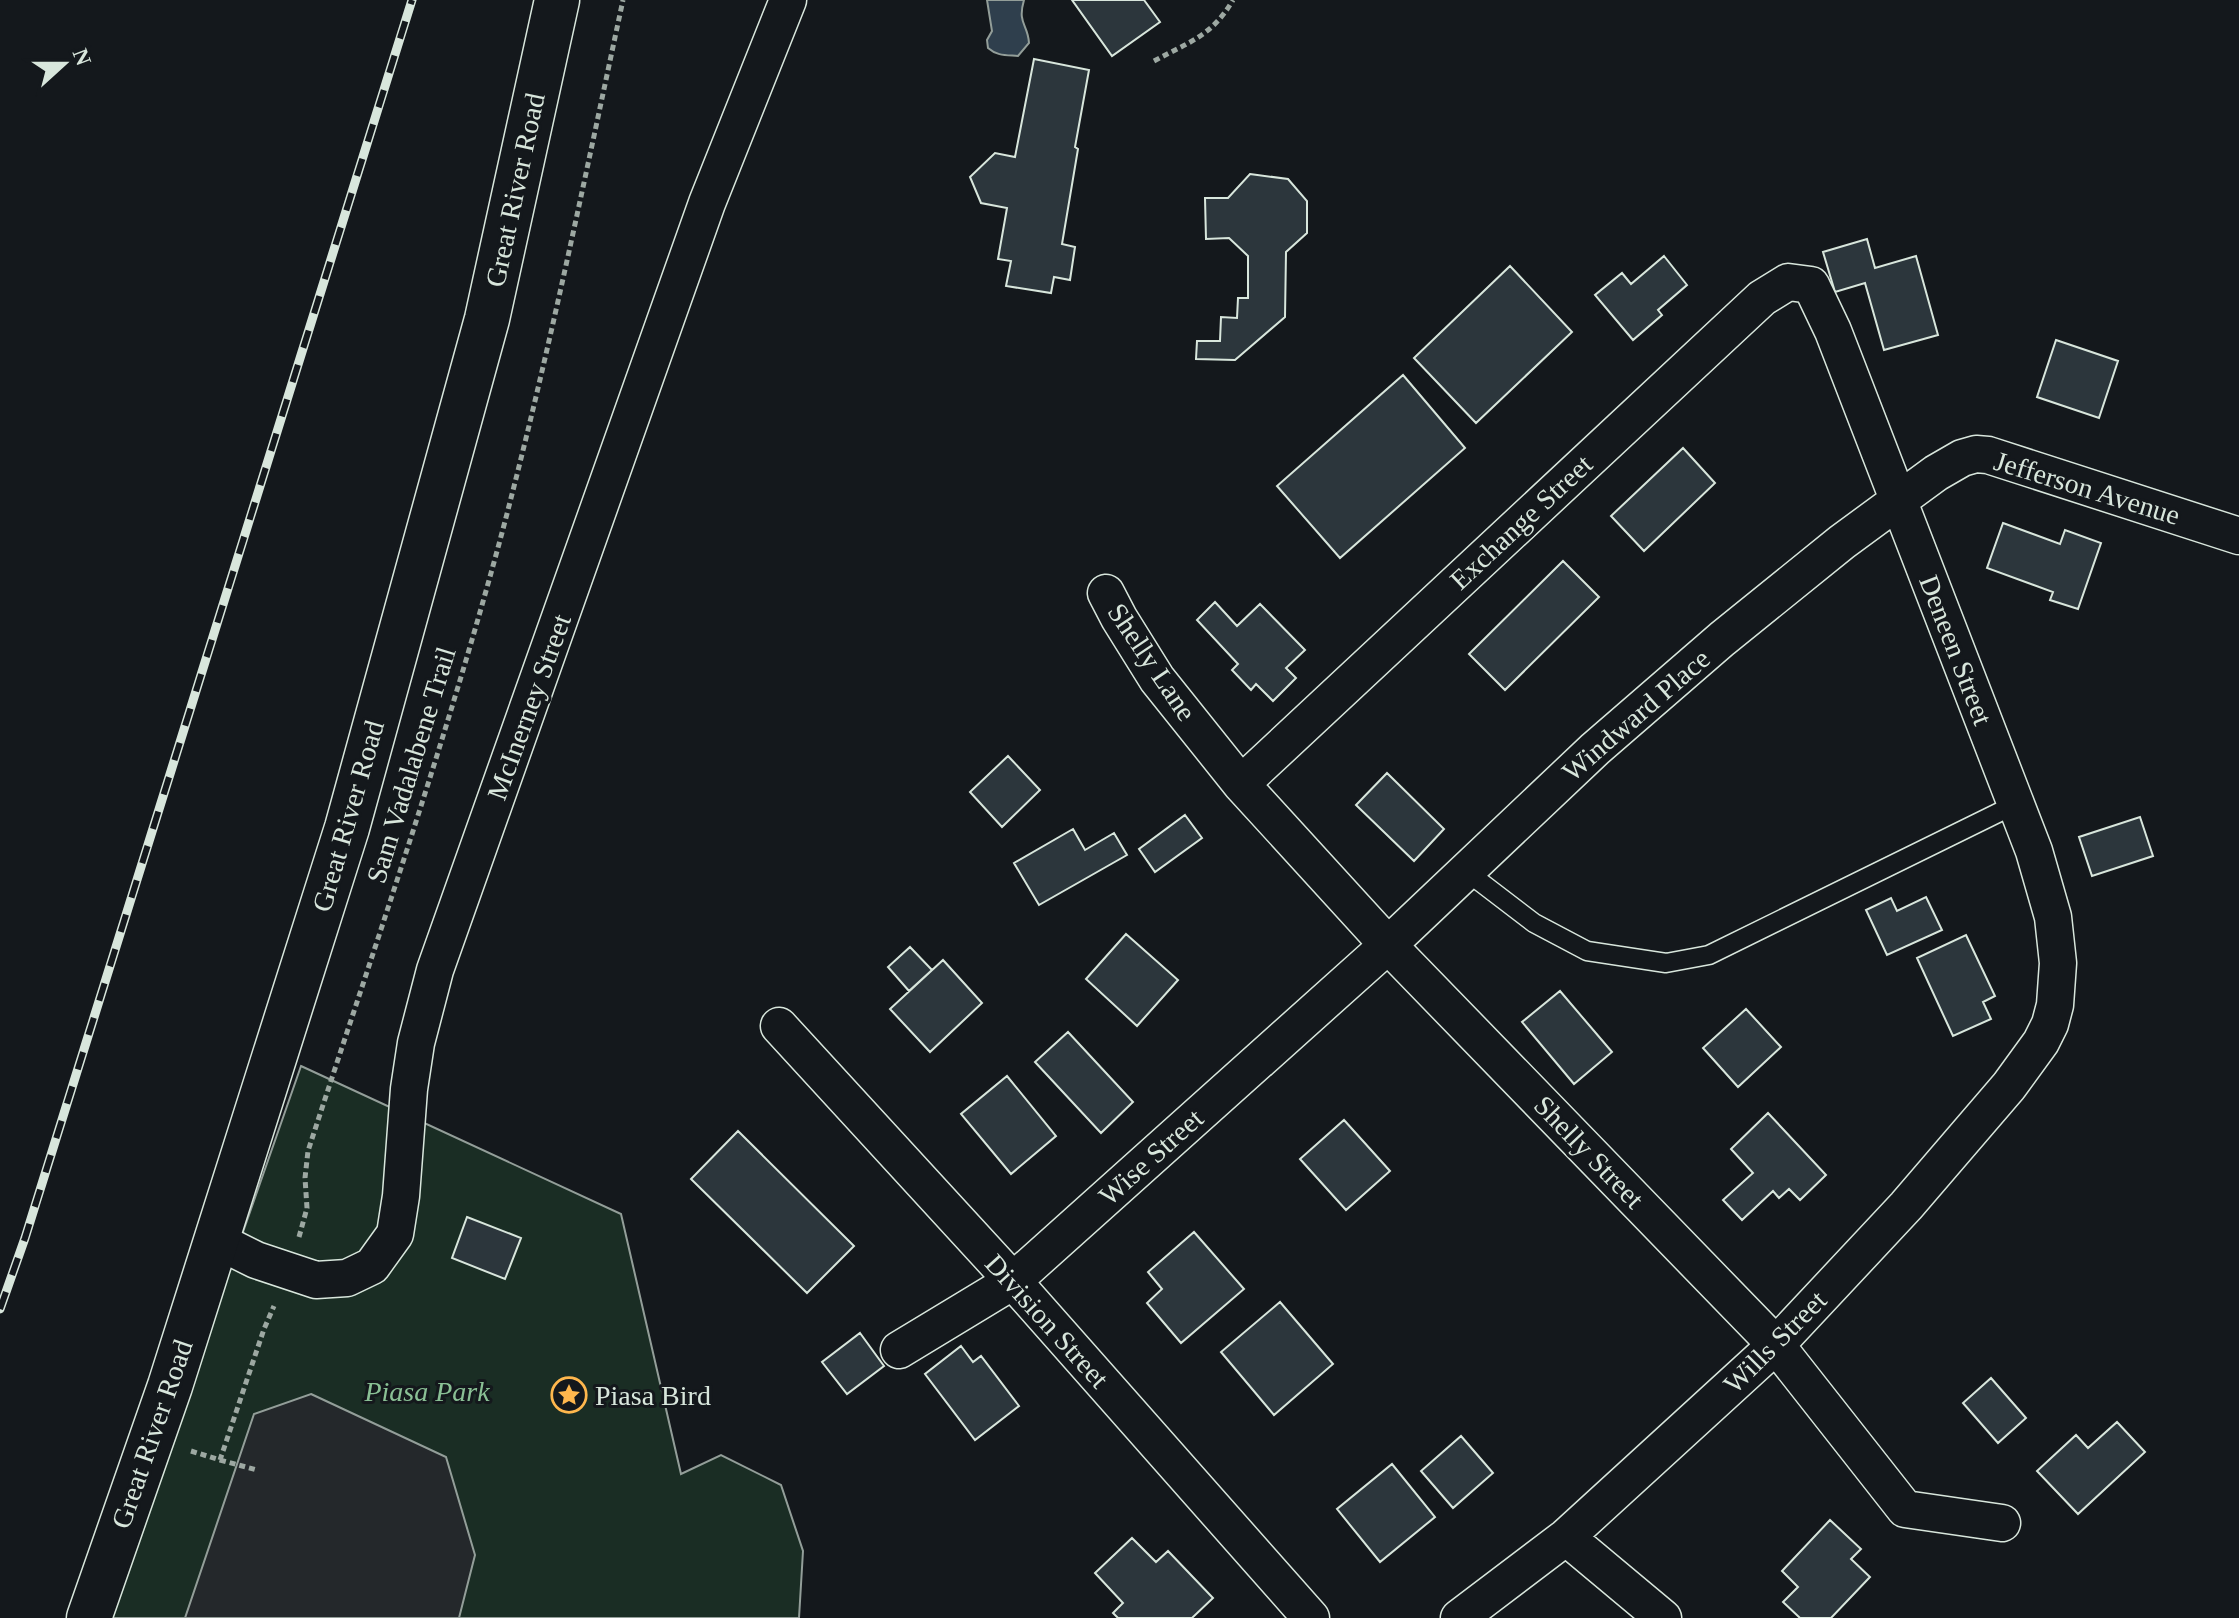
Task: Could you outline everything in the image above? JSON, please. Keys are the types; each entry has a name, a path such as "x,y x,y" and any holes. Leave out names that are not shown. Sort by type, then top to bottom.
{"main road":[{"name":"Great River Road","path":"89,1618 152,1439 347,828 487,319 557,0"}],"street":[{"name":"McInerney Street","path":"216,1240 256,1260 316,1280 347,1278 372,1266 395,1234 409,1089 416,1043 435,970 707,203 788,0"},
{"name":"Exchange Street","path":"1241,784 1762,298 1788,282 1811,285"},
{"name":"Deneen Street","path":"1811,285 1833,331 2034,851 2053,917 2058,963 2055,1005 2050,1024"},
{"name":"Jefferson Avenue","path":"1897,500 1962,458 1988,455 2239,536"},
{"name":"Windward Place","path":"1388,945 1595,749 1722,639 1897,500"},
{"name":"Shelly Lane","path":"1106,593 1157,679 1199,731"},
{"name":"Shelly Street","path":"1199,731 1241,784 1388,945 1776,1345 1905,1509 2002,1523"},
{"name":"Wise Street","path":"899,1350 1013,1281 1388,945"},
{"name":"Wills Street","path":"1459,1618 1566,1537 1776,1345 1906,1206 1999,1098 2041,1042 2050,1024"},
{"name":"Division Street","path":"779,1026 1013,1281 1311,1618"},
{"path":"1566,1537 1663,1618"}],"lane":[{"path":"1466,871 1534,923 1587,951 1666,963 1709,955 2016,804"}],"path":[{"name":"Sam Vadalabene Trail","path":"220,1460 264,1329 289,1271 307,1208 305,1178 308,1151 436,759 503,529 571,244 623,0"},
{"path":"1154,61 1207,33 1222,19 1233,0"},
{"path":"152,1439 257,1470"}],"green space":[{"name":"Piasa Park","path":"301,1066 621,1214 681,1474 721,1455 781,1485 803,1551 799,1618 108,1618"}],"shaded area":[{"path":"311,1394 446,1457 475,1555 459,1618 185,1618 254,1414"}],"water":[{"path":"987,0 1024,0 1022,19 1029,43 1018,56 998,54 988,48 987,40 992,31"}],"building":[{"path":"1072,0 1144,0 1160,22 1112,56"},
{"path":"1034,59 1089,70 1062,244 1075,247 1070,280 1054,277 1051,293 1006,286 1011,261 998,259 1007,208 981,203 970,177 995,153 1015,157"},
{"path":"1250,174 1288,179 1307,201 1307,233 1286,252 1285,317 1235,360 1196,359 1197,341 1220,341 1221,317 1237,318 1238,298 1248,298 1248,256 1229,238 1206,239 1205,198 1228,198"},
{"path":"1867,239 1875,268 1916,256 1938,335 1884,350 1865,283 1835,292 1823,252"},
{"path":"1664,256 1687,285 1658,310 1662,315 1633,340 1595,295 1622,273 1631,284"},
{"path":"1510,266 1572,332 1476,423 1414,358"},
{"path":"2056,340 2118,361 2099,418 2037,397"},
{"path":"1403,375 1465,448 1340,558 1277,486"},
{"path":"1683,448 1715,483 1644,551 1611,516"},
{"path":"2003,523 2060,544 2065,530 2101,543 2078,609 2050,600 2053,592 1987,568"},
{"path":"1563,561 1599,597 1505,690 1469,654"},
{"path":"1215,602 1237,626 1260,604 1305,650 1286,668 1296,678 1273,701 1256,684 1251,690 1232,670 1238,664 1197,620"},
{"path":"1008,756 1040,790 1002,827 970,792"},
{"path":"1387,773 1444,829 1414,861 1356,805"},
{"path":"1185,815 1202,838 1155,872 1139,849"},
{"path":"2140,817 2153,856 2092,876 2079,837"},
{"path":"1073,829 1085,850 1114,833 1127,855 1039,905 1014,863"},
{"path":"1926,897 1942,930 1887,955 1866,910 1891,898 1897,911"},
{"path":"1126,934 1178,980 1137,1026 1086,979"},
{"path":"1966,935 1995,996 1983,1002 1991,1019 1953,1036 1917,958"},
{"path":"910,947 932,970 909,991 888,967"},
{"path":"943,960 982,1003 930,1052 890,1009"},
{"path":"1560,991 1612,1052 1574,1084 1522,1022"},
{"path":"1746,1009 1781,1047 1738,1087 1703,1048"},
{"path":"1068,1032 1133,1102 1101,1133 1035,1062"},
{"path":"1007,1076 1056,1136 1011,1174 961,1114"},
{"path":"1768,1113 1826,1175 1800,1200 1789,1189 1779,1198 1773,1191 1742,1220 1723,1200 1753,1173 1731,1149"},
{"path":"1344,1120 1390,1171 1346,1210 1300,1159"},
{"path":"738,1131 854,1246 807,1293 691,1179"},
{"path":"467,1217 521,1238 505,1279 452,1258"},
{"path":"1194,1232 1244,1289 1181,1343 1147,1303 1162,1289 1148,1272"},
{"path":"1280,1302 1333,1364 1274,1415 1221,1352"},
{"path":"860,1333 884,1366 847,1394 822,1362"},
{"path":"961,1346 973,1362 981,1356 1019,1406 975,1440 925,1374"},
{"path":"1991,1378 2026,1418 1998,1443 1963,1403"},
{"path":"2117,1422 2145,1452 2078,1514 2037,1471 2076,1435 2088,1448"},
{"path":"1461,1436 1493,1473 1453,1508 1421,1471"},
{"path":"1392,1464 1435,1517 1380,1562 1337,1509"},
{"path":"1830,1520 1861,1549 1851,1559 1870,1577 1831,1618 1800,1618 1783,1602 1798,1587 1782,1571"},
{"path":"1132,1538 1156,1562 1168,1551 1213,1598 1192,1618 1118,1618 1113,1613 1123,1603 1095,1573"}],"railway":[{"path":"0,1309 25,1238 412,0"}],"place":[{"name":"Piasa Bird","path":"569,1395"}]}
